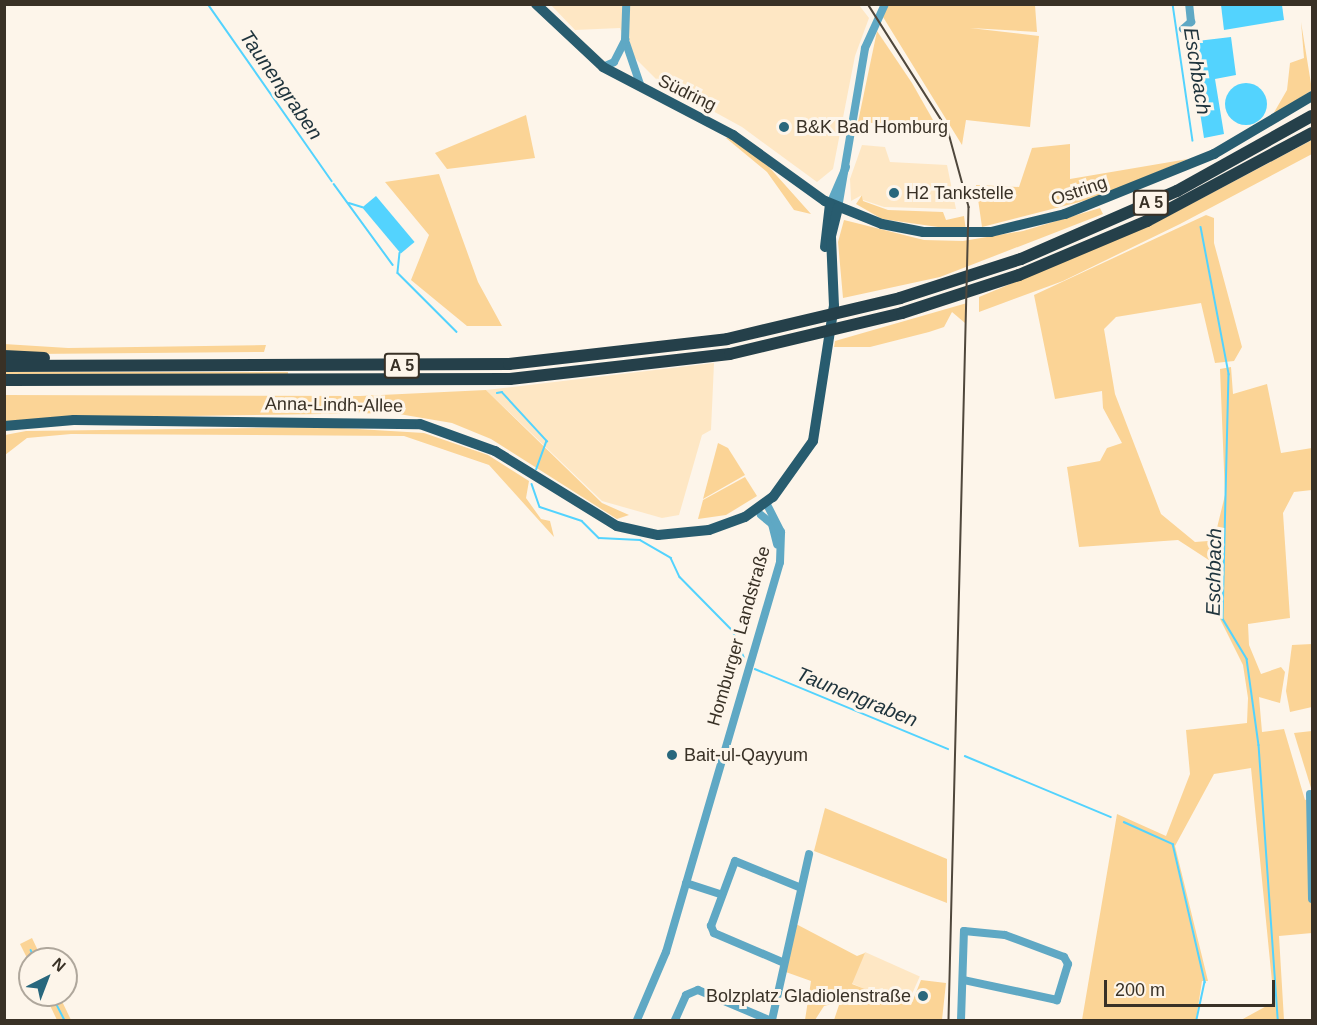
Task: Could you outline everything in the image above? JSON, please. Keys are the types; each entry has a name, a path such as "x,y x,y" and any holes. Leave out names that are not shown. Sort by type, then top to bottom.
{"highway":[{"name":"A 5","path":"5,358 116,366 509,364 687,346 814,321 982,272 1135,211 1312,116"},
{"name":"A 5","path":"4,380 510,379 677,363 813,336 962,295 1147,221 1312,133"},
{"path":"4,389 86,381"}],"main road":[{"name":"Südring","path":"536,4 603,67 643,91 733,135 833,206"},
{"name":"Ostring","path":"833,206 882,224 965,234 991,232 1065,214 1186,167 1312,96"},
{"path":"777,168 818,205 824,219 826,251 835,277"},
{"path":"824,219 833,206"},
{"path":"833,206 831,236 835,277"},
{"name":"Anna-Lindh-Allee","path":"4,426 86,420 396,421 479,443 594,516 640,532 709,530 766,502 794,474 813,441 835,277"}],"street":[{"path":"626,4 625,40 629,65 643,91"},
{"path":"833,206 844,191 865,48 885,4"},
{"path":"1183,29 1191,22 1189,4"},
{"path":"603,67 614,62 625,40"},
{"path":"833,206 849,161"},
{"path":"844,191 851,207 882,224"},
{"name":"Homburger Landstraße","path":"637,1020 666,952 782,554 779,525 766,502"},
{"path":"664,950 777,559 775,531 761,515"},
{"path":"1310,794 1312,899"},
{"path":"675,1020 686,995 698,990 770,1020 808,854"},
{"path":"782,962 714,933 711,926 732,864 740,861 801,888"},
{"path":"686,884 722,895"},
{"path":"961,1020 964,931 1005,935 1064,957 1068,964 1057,1000 963,980"}],"shaded area":[{"path":"551,5 859,5 869,18 855,56 833,169 817,182 742,127 658,81 627,50 620,28 575,30"},
{"path":"888,5 1035,5 1037,32 970,28 1039,36 1030,127 966,120 962,145 883,17"},
{"path":"1301,22 1312,90 1272,116 1287,90 1290,63 1304,58"},
{"path":"877,31 912,83 937,127 858,122"},
{"path":"526,115 535,158 447,169 435,153"},
{"path":"731,137 769,167 811,214 794,210 767,172 726,138"},
{"path":"1312,140 1312,154 1180,224 1063,281 979,312 979,297 1153,224"},
{"path":"1070,144 1070,179 1188,159 1095,198 982,227 976,185 1019,187 1032,148"},
{"path":"862,145 885,147 890,162 947,165 956,209 884,207 863,200 862,195 851,201 850,179"},
{"path":"439,174 478,282 502,326 467,326 411,280 429,235 385,182"},
{"path":"862,195 863,201 888,210 943,212 946,220 964,216 966,231 882,219 856,204"},
{"path":"1100,208 1103,214 940,277 843,298 838,242 844,220 924,240 963,241 1023,231"},
{"path":"1206,215 1214,218 1214,243 1242,347 1234,361 1215,363 1201,303 1116,317 1104,329 1115,394 1161,514 1195,542 1208,541 1216,532 1225,495 1220,369 1231,367 1233,394 1267,384 1281,453 1312,448 1312,490 1294,492 1283,513 1290,618 1248,624 1249,645 1261,674 1281,667 1285,672 1280,703 1259,697 1262,732 1284,729 1305,800 1312,798 1312,933 1279,936 1284,1020 1241,1020 1274,1002 1251,768 1214,774 1175,846 1208,981 1202,981 1196,1020 1082,1020 1117,814 1166,836 1190,774 1186,730 1247,723 1248,698 1243,665 1220,619 1218,566 1178,540 1079,547 1067,467 1100,461 1107,448 1122,443 1103,408 1102,391 1055,399 1034,295"},
{"path":"967,303 965,323 952,312 944,327 929,332 870,347 834,347 835,341"},
{"path":"4,344 68,348 266,345 264,352 33,354 5,352"},
{"path":"714,363 711,430 702,435 679,515 662,518 602,501 486,390"},
{"path":"5,372 288,372 288,375 5,375"},
{"path":"486,390 602,503 629,515 617,519 491,439 452,423 393,413 52,418 5,423 5,395 360,396"},
{"path":"324,427 424,433 488,455 529,481 526,498 541,519 550,521 554,537 489,465 404,436 71,434 27,438 5,455 5,435 26,431"},
{"path":"718,443 728,448 745,475 703,499"},
{"path":"745,477 757,496 726,515 698,519 703,500"},
{"path":"1312,644 1312,707 1290,712 1286,691 1292,645"},
{"path":"1312,731 1312,786 1311,788 1294,733"},
{"path":"825,808 947,859 947,903 814,851"},
{"path":"796,924 857,956 865,953 852,984 911,1005 921,980 946,983 942,1020 834,1020 840,1002 824,1006 815,1020 805,1020 811,981 783,971"},
{"path":"32,938 36,947 22,947 20,944"},
{"path":"865,952 920,976 906,1007 851,983"},
{"path":"51,1007 65,1007 71,1020 57,1020"}],"water":[{"path":"1221,5 1282,5 1284,20 1224,30"},
{"path":"1231,37 1236,75 1215,79 1224,134 1204,138 1189,42"},
{"path":"1246,83 1254,84 1261,89 1266,96 1266,112 1261,119 1254,124 1246,125 1238,124 1231,119 1226,112 1225,104 1226,96 1231,89 1238,84"},
{"path":"376,196 415,242 401,254 362,208"}],"waterway":[{"name":"Taunengraben","path":"208,4 332,181"},
{"name":"Eschbach","path":"1173,4 1193,141"},
{"name":"Taunengraben","path":"334,184 393,265"},
{"path":"349,203 362,207"},
{"name":"Eschbach","path":"1201,227 1229,374 1223,619 1247,659 1259,745 1278,1020"},
{"name":"Taunengraben","path":"400,253 398,273 457,332"},
{"name":"Taunengraben","path":"497,393 502,392 547,441 537,469"},
{"name":"Taunengraben","path":"532,484 540,507 582,521 599,538 640,540 671,558 680,577 733,631 744,657"},
{"name":"Taunengraben","path":"755,669 948,749"},
{"name":"Taunengraben","path":"965,756 1111,817"},
{"name":"Taunengraben","path":"1124,822 1173,844 1205,982 1197,1020"},
{"path":"58,1007 65,1020"}],"tram line":[{"path":"868,4 948,130 969,207 949,1020"}],"place":[{"name":"B&K Bad Homburg","path":"784,127"},
{"name":"H2 Tankstelle","path":"894,193"},
{"name":"Bait-ul-Qayyum","path":"672,755"},
{"name":"Bolzplatz Gladiolenstraße","path":"923,996"}]}
